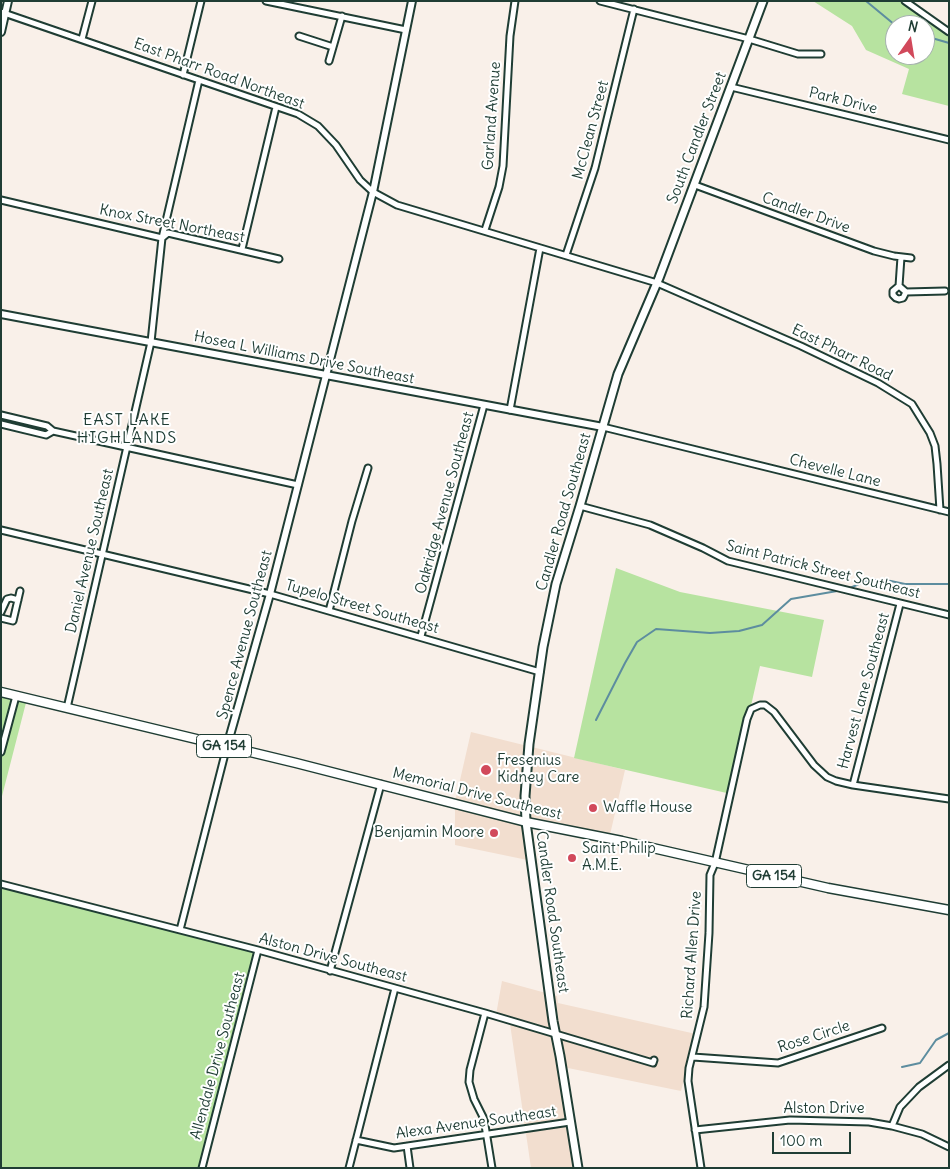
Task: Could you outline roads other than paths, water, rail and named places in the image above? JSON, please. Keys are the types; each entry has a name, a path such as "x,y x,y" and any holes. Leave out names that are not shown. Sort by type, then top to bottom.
{"main road":[{"name":"South Candler Street","path":"602,427 618,374 657,283 763,1"},
{"name":"Candler Road Southeast","path":"578,1168 555,1034 526,822 525,796 529,744 556,584 602,427"},
{"name":"Memorial Drive Southeast","path":"1,692 381,784 526,822 622,841 828,888 949,910"}],"street":[{"path":"1,32 3,12 8,1"},
{"path":"82,39 92,1"},
{"path":"182,75 201,1"},
{"path":"266,1 406,30"},
{"name":"Spence Avenue Southeast","path":"180,930 227,746 270,594 373,192 412,1"},
{"name":"Garland Avenue","path":"485,230 499,187 503,166 510,36 515,1"},
{"path":"600,1 749,39 798,54 821,54"},
{"path":"906,1 949,32"},
{"name":"McClean Street","path":"566,255 595,168 634,9"},
{"name":"East Pharr Road Northeast","path":"3,12 298,114 318,126 336,145 360,180 373,192 397,204 657,283"},
{"path":"329,61 342,16"},
{"path":"298,36 333,47"},
{"name":"Daniel Avenue Southeast","path":"67,708 151,342 162,238 199,80"},
{"name":"Park Drive","path":"731,88 949,140"},
{"path":"242,249 276,106"},
{"name":"Candler Drive","path":"695,185 874,251 911,258"},
{"name":"Knox Street Northeast","path":"1,200 162,238 168,233 279,259"},
{"path":"510,410 540,248"},
{"path":"901,257 899,286 893,291 893,295 899,299 903,298 906,292"},
{"name":"East Pharr Road","path":"657,283 836,363 905,398 912,404 930,433 935,446 940,510"},
{"path":"899,286 906,292 945,291"},
{"name":"Hosea L Williams Drive Southeast","path":"1,314 602,427"},
{"name":"Oakridge Avenue Southeast","path":"421,636 484,405"},
{"path":"1,415 47,426 53,431 298,484"},
{"path":"1,424 46,435 53,431"},
{"name":"Chevelle Lane","path":"602,427 949,512"},
{"path":"329,610 368,468"},
{"name":"Saint Patrick Street Southeast","path":"580,506 650,525 728,561 949,615"},
{"name":"Tupelo Street Southeast","path":"1,530 270,594 421,636 540,672"},
{"path":"1,618 13,621 20,591"},
{"path":"1,612 7,599 18,600"},
{"name":"Harvest Lane Southeast","path":"853,785 900,604"},
{"path":"1,752 16,696"},
{"name":"Richard Allen Drive","path":"701,1168 688,1081 689,1068 704,1007 709,933 710,875 715,863 747,719 751,709 760,704 769,708 779,717 821,772 836,780 853,785"},
{"path":"330,971 381,784"},
{"path":"853,785 949,799"},
{"name":"Alston Drive Southeast","path":"1,884 258,950 653,1062 654,1060"},
{"name":"Allendale Drive Southeast","path":"202,1168 258,950"},
{"path":"349,1168 395,988"},
{"path":"484,1013 470,1070 469,1082 470,1090 484,1118 492,1168"},
{"name":"Rose Circle","path":"693,1057 778,1063 882,1028"},
{"path":"892,1126 900,1107 919,1087 949,1065"},
{"name":"Alston Drive","path":"695,1130 790,1120 869,1122 922,1134 949,1147"},
{"name":"Alexa Avenue Southeast","path":"356,1140 385,1148 394,1148 570,1122"},
{"path":"407,1146 410,1168"}],"waterway":[{"path":"866,1 885,17"},
{"path":"935,39 949,43"},
{"path":"850,588 868,580 886,580 905,584 949,584"},
{"path":"596,720 637,642 656,629 710,633 739,631 762,625 791,599 843,590"},
{"path":"902,1067 920,1063 936,1040 949,1033"}],"place":[{"name":"Fresenius Kidney Care","path":"486,770"},
{"name":"Waffle House","path":"593,808"},
{"name":"Benjamin Moore","path":"494,833"},
{"name":"Saint Philip A.M.E.","path":"572,858"}],"district":[{"name":"EAST LAKE HIGHLANDS","path":"127,429"}]}
